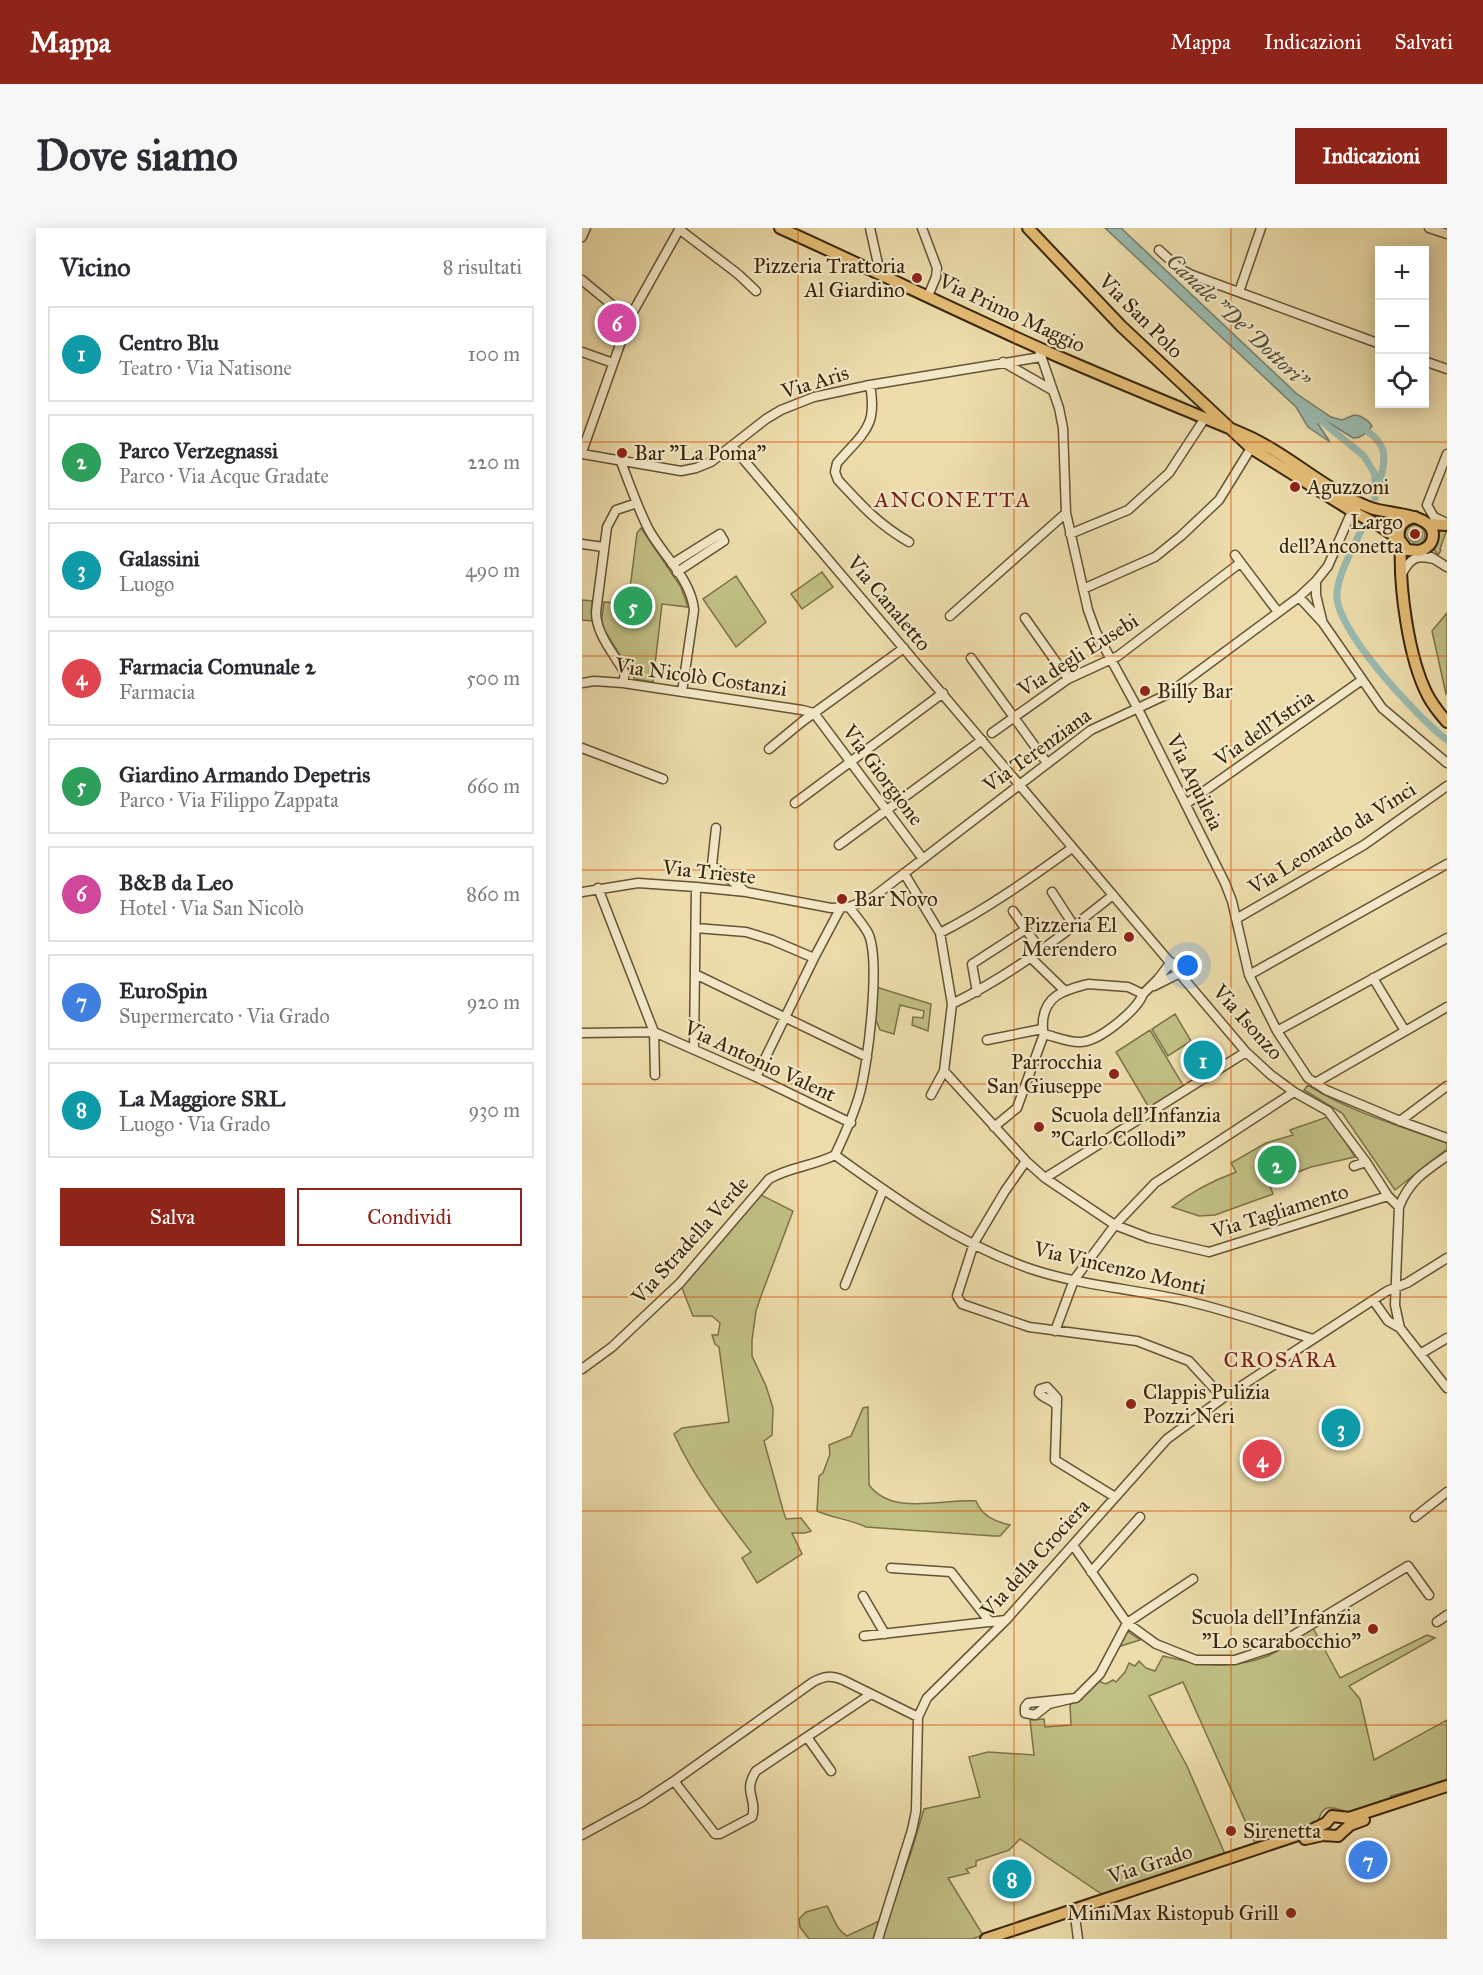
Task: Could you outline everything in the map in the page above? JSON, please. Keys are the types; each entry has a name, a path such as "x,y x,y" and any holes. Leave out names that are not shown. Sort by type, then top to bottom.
{"main road":[{"name":"Via Primo Maggio","path":"780,228 880,273 1040,352 1255,439 1358,502 1397,515"},
{"name":"Via San Polo","path":"1028,228 1121,326 1251,448 1352,511"},
{"path":"1352,511 1380,526 1407,550 1417,551"},
{"path":"1397,515 1447,524"},
{"path":"1402,573 1407,557 1427,548 1432,539 1432,530 1422,520 1407,520 1398,532 1402,573 1414,658 1429,698 1447,722"},
{"path":"1380,526 1393,545 1402,573"},
{"name":"Via Grado","path":"986,1939 1307,1832 1326,1823 1329,1818 1339,1816 1349,1818 1447,1786"},
{"name":"Via Grado","path":"1006,1939 1314,1836 1330,1834 1338,1836 1358,1822 1447,1792"},
{"path":"1339,1816 1345,1823 1345,1830"},
{"path":"1326,1823 1326,1829 1330,1834"}],"street":[{"path":"582,237 586,228"},
{"path":"870,228 880,273"},
{"path":"922,228 937,268 936,277 928,296"},
{"path":"1239,292 1261,228"},
{"path":"1429,228 1447,234"},
{"path":"582,453 629,319 680,229 756,291"},
{"path":"1159,250 1180,269 1375,342"},
{"path":"582,280 629,319"},
{"path":"582,352 613,363"},
{"name":"Via Aris","path":"582,453 621,462 681,471 696,468 711,462 781,410 831,393 1002,362 1040,352"},
{"name":"Via Aquileia","path":"1040,352 1063,428 1066,513 1083,589 1096,632 1138,709 1225,883 1249,975 1277,1031 1308,1078 1326,1090 1447,1138"},
{"path":"1002,362 1052,390"},
{"path":"1429,362 1447,369"},
{"path":"870,385 873,411 871,423 837,463 836,472 838,480 873,518 909,542"},
{"path":"1070,534 1128,510 1169,473 1205,418"},
{"name":"Via Canaletto","path":"732,446 1018,784"},
{"path":"1083,589 1155,557 1181,536 1219,500 1251,448"},
{"path":"1422,520 1447,454"},
{"path":"621,462 651,534 693,599 694,610 682,692"},
{"path":"623,683 625,673 596,622 607,527 616,510 637,503"},
{"path":"1427,505 1434,517 1447,524"},
{"path":"1352,511 1359,508 1381,515 1397,515"},
{"name":"Via Terenziana","path":"840,908 872,898 1091,730 1168,694 1299,597 1328,566 1352,511"},
{"path":"950,616 1066,513"},
{"path":"672,564 720,534 724,541 677,572"},
{"path":"582,544 603,547"},
{"path":"1417,551 1447,567"},
{"path":"1402,573 1412,559 1418,557 1434,559"},
{"name":"Via degli Eusebi","path":"992,733 1068,679 1111,660 1238,559 1278,612"},
{"path":"1316,581 1317,603 1323,623"},
{"path":"1299,597 1323,623 1382,708 1447,763"},
{"path":"1025,618 1068,679"},
{"path":"769,749 814,713 904,648"},
{"path":"971,658 1047,762"},
{"name":"Via dell'Istria","path":"1186,804 1362,680"},
{"name":"Via Nicolò Costanzi","path":"582,682 623,683 814,713"},
{"path":"795,803 943,693"},
{"name":"Via Giorgione","path":"814,713 923,859"},
{"path":"839,845 982,740"},
{"path":"582,748 663,779"},
{"name":"Via Isonzo","path":"1018,784 1246,1052 1294,1092 1328,1111 1388,1196 1399,1207"},
{"name":"Via Leonardo da Vinci","path":"1236,920 1364,845 1447,786"},
{"path":"716,828 712,866 746,892"},
{"path":"940,933 1006,896 1072,848"},
{"path":"1249,975 1447,864"},
{"path":"904,873 940,933 952,1004 944,1071 931,1095"},
{"name":"Via Trieste","path":"582,892 638,883 746,892 840,908"},
{"path":"694,1049 696,887"},
{"path":"598,888 654,1032 655,1075"},
{"path":"1052,892 1074,926"},
{"path":"952,1004 1031,958 1113,895"},
{"path":"756,1077 840,908 868,933 872,948 873,987 867,1057 860,1094 851,1123 835,1155"},
{"path":"1013,911 1041,951"},
{"path":"696,928 746,932 772,940 814,958"},
{"path":"976,992 972,964 1026,929"},
{"path":"1277,1031 1447,938"},
{"path":"1031,958 1064,990"},
{"path":"987,1040 1043,1032 1081,1042 1092,1039 1113,1026 1135,1007 1143,994 1171,962"},
{"path":"1151,987 1180,973"},
{"path":"695,974 867,1057"},
{"path":"1373,978 1406,1030"},
{"path":"994,1127 1017,1108 1043,1032 1044,1012 1050,1000 1064,990 1088,984 1128,987 1143,994"},
{"path":"1316,1083 1447,1007"},
{"path":"582,1033 654,1032"},
{"name":"Via Antonio Valent","path":"654,1032 756,1077 851,1123"},
{"path":"1045,1178 1246,1052"},
{"name":"Via Tagliamento","path":"944,1071 1026,1161 1045,1178 1115,1225 1149,1238 1209,1252 1388,1196"},
{"path":"1400,1121 1447,1086"},
{"path":"1055,1331 1074,1280 1115,1225 1155,1183 1294,1092"},
{"name":"Via Vincenzo Monti","path":"835,1155 922,1217 974,1244 1031,1268 1074,1280 1188,1301 1313,1339"},
{"name":"Via Stradella Verde","path":"582,1369 612,1347 680,1283 769,1179 780,1173 823,1161 835,1155"},
{"path":"1400,1328 1395,1305 1399,1207 1405,1192 1414,1180 1447,1156"},
{"path":"1026,1161 1005,1191 974,1244 957,1296 962,1304 1029,1327 1137,1341 1189,1361 1222,1398"},
{"path":"1354,1166 1366,1162"},
{"path":"845,1285 884,1190"},
{"name":"Via della Crociera","path":"918,1717 927,1698 1006,1620 1167,1439 1222,1398 1373,1300 1407,1283 1447,1258"},
{"path":"1373,1300 1388,1321 1400,1328 1447,1388"},
{"path":"1420,1354 1447,1338"},
{"path":"1057,1406 1055,1460 1115,1497"},
{"path":"1414,1517 1447,1492"},
{"path":"1091,1572 1140,1517"},
{"path":"1073,1545 1127,1623 1156,1644 1196,1660 1235,1660 1274,1647 1408,1566 1429,1595"},
{"path":"891,1568 951,1572 990,1622"},
{"path":"1070,1699 1076,1698 1100,1674 1127,1623 1193,1579"},
{"path":"862,1596 885,1634"},
{"path":"1437,1622 1447,1615"},
{"path":"864,1636 1006,1620"},
{"path":"582,1835 642,1802 674,1781 813,1682 833,1676 918,1717 916,1811 878,1939"},
{"path":"674,1781 715,1834 720,1834 752,1817 754,1810 749,1789 756,1771 871,1694"},
{"path":"807,1737 831,1771"},
{"path":"1075,1916 1078,1939"}],"shaded area":[{"path":"1411,525 1419,525 1425,531 1425,539 1419,545 1411,545 1405,539 1405,531"},
{"path":"641,528 681,587 688,607 662,604 653,682 635,679 601,625 604,602 628,604 637,533"},
{"path":"1447,529 1438,555 1434,549 1437,531"},
{"path":"822,572 833,587 802,609 791,594"},
{"path":"736,576 766,622 736,647 703,599"},
{"path":"582,600 592,601 592,621 582,620"},
{"path":"1447,613 1447,693 1446,694 1432,631"},
{"path":"876,987 931,1004 928,1031 912,1025 913,1017 923,1018 924,1011 900,1005 894,1034 880,1030 875,1018"},
{"path":"1175,1014 1191,1041 1168,1056 1152,1029"},
{"path":"1150,1030 1186,1090 1151,1111 1116,1052"},
{"path":"1308,1085 1358,1111 1447,1143 1447,1149 1395,1190 1342,1113 1304,1090"},
{"path":"1327,1117 1337,1128 1355,1157 1311,1167 1269,1183 1273,1194 1215,1215 1199,1216 1172,1207 1202,1187 1236,1172 1231,1163 1266,1143 1293,1135 1290,1130"},
{"path":"757,1193 793,1211 756,1311 752,1356 773,1408 772,1435 764,1441 786,1519 801,1518 811,1531 792,1533 802,1554 757,1583 742,1558 751,1552 700,1481 674,1434 682,1428 729,1422 719,1347 715,1344 712,1335 718,1335 720,1323 712,1316 693,1316 680,1283"},
{"path":"868,1407 869,1485 879,1495 890,1500 918,1504 976,1501 989,1517 1010,1525 1000,1536 866,1527 817,1511 819,1476 823,1473 830,1454 829,1445 851,1436 863,1408"},
{"path":"1313,1628 1340,1678 1427,1635 1435,1638 1349,1686 1360,1699 1374,1760 1447,1720 1447,1781 1391,1796 1388,1801 1361,1810 1352,1812 1328,1808 1321,1814 1318,1822 1255,1843 1183,1682 1149,1696 1187,1766 1225,1854 1103,1895 1020,1839 1009,1850 976,1861 976,1866 966,1869 969,1873 948,1878 983,1935 972,1939 880,1939 924,1809 980,1797 969,1757 988,1752 1034,1755 1030,1720 1044,1719 1045,1727 1071,1725 1070,1705 1098,1681 1106,1684 1113,1680 1116,1682 1129,1663 1135,1666 1139,1661 1146,1668 1155,1671 1163,1656 1202,1664 1239,1664 1265,1657"},
{"path":"1127,1631 1140,1640 1118,1647"},
{"path":"827,1906 837,1926 847,1936 879,1921 874,1939 809,1939 800,1927 799,1919 806,1912"}],"water":[{"path":"1105,228 1121,228 1297,394 1331,417 1342,420 1354,415 1360,416 1372,426 1366,433 1353,438 1323,419 1318,424 1330,442 1308,427 1296,407"},
{"path":"1415,528 1420,530 1422,535 1420,540 1415,542 1410,540 1408,535 1410,530"}],"waterway":[{"name":"Canale \"De' Dottori\"","path":"1314,415 1364,456 1375,474 1375,498"},
{"name":"Canale \"De' Dottori\"","path":"1362,428 1377,440 1384,453 1378,487"},
{"name":"Canale \"De' Dottori\"","path":"1364,524 1341,575 1337,592 1339,608 1362,649 1417,713 1447,740"}],"place":[{"name":"Pizzeria Trattoria Al Giardino","path":"917,278"},
{"name":"B&B da Leo","path":"617,323"},
{"name":"Bar \"La Poma\"","path":"622,453"},
{"name":"Aguzzoni","path":"1295,487"},
{"name":"Largo dell'Anconetta","path":"1415,534"},
{"name":"Giardino Armando Depetris","path":"633,606"},
{"name":"Billy Bar","path":"1145,691"},
{"name":"Bar Novo","path":"842,899"},
{"name":"Pizzeria El Merendero","path":"1129,937"},
{"name":"Centro Blu","path":"1203,1060"},
{"name":"Parrocchia San Giuseppe","path":"1114,1074"},
{"name":"Scuola dell'Infanzia \"Carlo Collodi\"","path":"1039,1127"},
{"name":"Parco Verzegnassi","path":"1277,1165"},
{"name":"Clappis Pulizia Pozzi Neri","path":"1131,1404"},
{"name":"Galassini","path":"1341,1428"},
{"name":"Farmacia Comunale 2","path":"1262,1459"},
{"name":"Scuola dell'Infanzia \"Lo scarabocchio\"","path":"1373,1629"},
{"name":"Sirenetta","path":"1231,1831"},
{"name":"EuroSpin","path":"1368,1860"},
{"name":"La Maggiore SRL","path":"1012,1879"},
{"name":"MiniMax Ristopub Grill","path":"1291,1913"}],"district":[{"name":"ANCONETTA","path":"953,499"},
{"name":"CROSARA","path":"1281,1359"}]}
